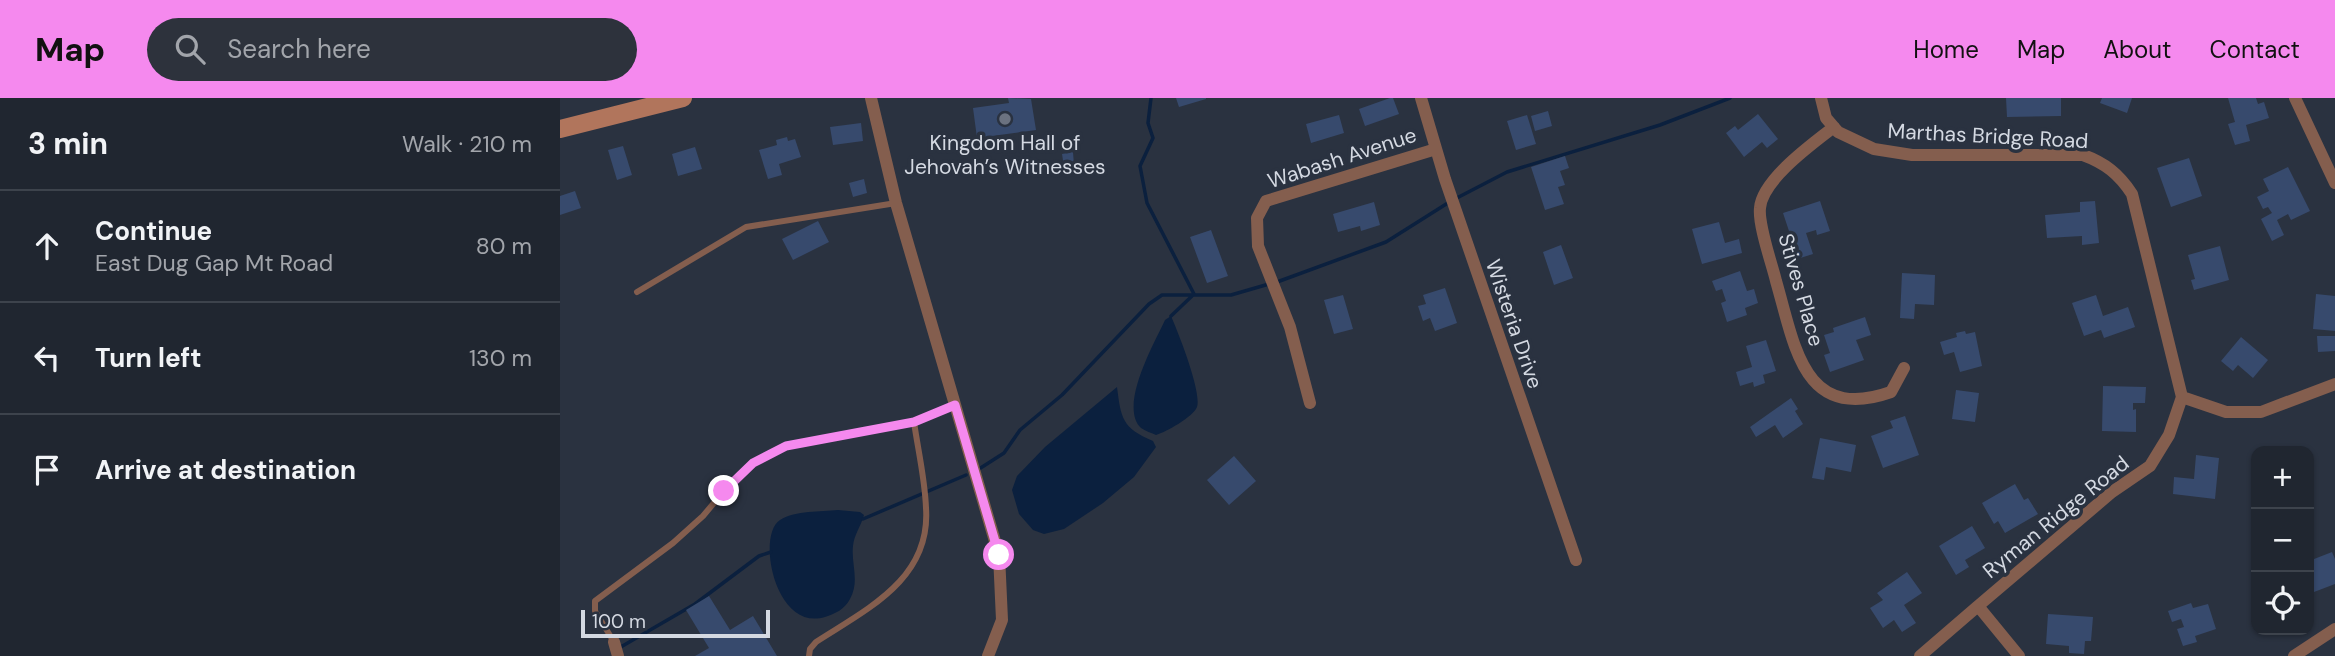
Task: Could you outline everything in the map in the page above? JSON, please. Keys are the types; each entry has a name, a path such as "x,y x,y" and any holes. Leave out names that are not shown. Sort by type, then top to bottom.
{"street":[{"path":"560,129 683,98"},
{"path":"871,98 895,203 999,555 1002,620 988,656"},
{"name":"Wisteria Drive","path":"1421,98 1519,398 1576,560"},
{"path":"1821,98 1826,118 1833,127"},
{"path":"2295,98 2335,183"},
{"name":"Stives Place","path":"1833,127 1771,181 1759,208 1765,241 1792,335 1804,369 1816,384 1833,396 1864,400 1891,392 1904,368"},
{"name":"Marthas Bridge Road","path":"1833,127 1874,149 1912,155 2083,155 2099,161 2113,171 2132,194 2182,397"},
{"name":"Wabash Avenue","path":"1310,402 1290,327 1258,246 1257,218 1265,201 1436,149"},
{"path":"2182,397 2226,412 2261,412 2335,384"},
{"name":"Ryman Ridge Road","path":"2020,656 1978,606 2102,501 2150,466 2169,435 2182,397"},
{"path":"1920,656 1978,606"},
{"path":"2294,656 2335,629"},
{"path":"614,642 618,656"}],"lane":[{"path":"637,292 746,227 895,203"},
{"path":"614,642 595,611 594,601 673,543 703,516 753,463 786,446 914,422 955,405"},
{"path":"809,656 810,649 816,642 881,600 910,572 923,541 927,510 914,422"}],"water":[{"path":"1171,316 1193,376 1197,407 1185,419 1156,435 1141,428 1135,418 1134,405 1147,358 1165,320"},
{"path":"1117,387 1125,421 1135,431 1153,441 1156,447 1134,477 1103,503 1064,529 1044,534 1033,530 1019,514 1012,490 1017,476 1045,447"},
{"path":"838,510 860,512 864,515 853,546 853,592 845,606 836,613 808,618 794,610 782,597 775,580 770,544 773,529 780,520 793,514"}],"building":[{"name":"Kingdom Hall of Jehovah’s Witnesses","path":"1008,98 1031,99 1036,130 977,138 973,108 1009,103"},
{"path":"1176,98 1206,98 1206,99 1179,107"},
{"path":"1393,98 1399,114 1365,126 1359,109"},
{"path":"2006,98 2061,98 2061,116 2007,117"},
{"path":"2102,98 2132,98 2127,113 2100,103"},
{"path":"2228,98 2256,98 2258,104 2264,102 2269,118 2246,125 2250,141 2235,145 2228,124 2235,122"},
{"path":"1548,111 1552,126 1535,131 1531,116"},
{"path":"1758,114 1778,139 1767,148 1762,142 1744,157 1726,133 1735,126 1738,130"},
{"path":"1339,115 1344,133 1311,143 1306,124"},
{"path":"1527,115 1536,144 1516,150 1507,121"},
{"path":"861,123 863,141 833,145 830,127"},
{"path":"787,137 788,141 795,139 801,157 779,164 782,175 768,179 759,150 777,145 776,140"},
{"path":"623,146 632,175 617,180 608,150"},
{"path":"695,147 702,169 678,176 672,154"},
{"path":"1073,152 1074,165 1064,167 1062,154"},
{"path":"1565,156 1569,168 1560,171 1565,185 1558,187 1564,204 1545,210 1531,167"},
{"path":"2189,158 2202,196 2171,207 2157,168"},
{"path":"2288,167 2310,211 2291,220 2288,214 2277,220 2284,235 2272,241 2261,219 2272,213 2268,207 2263,209 2257,197 2269,191 2263,179"},
{"path":"864,179 867,193 853,197 849,183"},
{"path":"575,191 581,208 560,215 560,196"},
{"path":"1820,201 1830,231 1817,235 1816,230 1806,233 1813,254 1794,260 1789,245 1793,243 1783,213"},
{"path":"2095,201 2099,243 2082,245 2082,236 2047,238 2045,215 2080,212 2080,202"},
{"path":"1374,202 1380,225 1361,231 1360,226 1338,232 1333,214"},
{"path":"818,221 829,242 793,260 782,239"},
{"path":"1719,222 1725,243 1739,239 1742,253 1702,264 1692,229"},
{"path":"1211,230 1228,276 1207,283 1190,237"},
{"path":"1561,245 1573,278 1554,285 1543,252"},
{"path":"2220,246 2229,280 2194,290 2191,280 2195,279 2188,255"},
{"path":"1740,271 1747,291 1754,289 1758,303 1745,308 1747,315 1727,322 1721,303 1726,301 1722,289 1716,291 1712,281"},
{"path":"1902,273 1935,275 1934,305 1915,304 1914,319 1900,318"},
{"path":"1445,288 1457,323 1435,331 1430,318 1423,321 1418,306 1426,304 1423,295"},
{"path":"2316,294 2335,296 2335,331 2313,329"},
{"path":"1343,295 1353,329 1334,334 1324,300"},
{"path":"2096,295 2103,316 2128,307 2135,327 2104,338 2101,330 2084,336 2072,303"},
{"path":"1865,317 1871,335 1856,340 1864,360 1830,372 1824,355 1830,353 1824,335 1834,332 1833,328"},
{"path":"1965,331 1966,334 1975,332 1982,366 1960,372 1954,352 1944,355 1940,342 1957,337 1956,333"},
{"path":"2317,336 2335,336 2335,351 2318,352"},
{"path":"2241,337 2268,360 2253,378 2238,365 2233,371 2221,361"},
{"path":"1766,340 1776,371 1763,375 1765,383 1754,387 1753,382 1740,386 1736,372 1752,367 1746,346"},
{"path":"2103,386 2146,387 2145,403 2133,403 2133,410 2136,409 2136,432 2102,431"},
{"path":"1956,390 1979,393 1975,422 1952,419"},
{"path":"1791,398 1803,424 1783,438 1775,425 1756,437 1750,427"},
{"path":"1905,416 1919,455 1883,468 1871,436 1893,428 1890,421"},
{"path":"1820,438 1856,445 1851,472 1826,467 1824,480 1812,478"},
{"path":"2196,455 2219,458 2215,499 2173,494 2174,477 2194,479"},
{"path":"1234,456 1256,481 1229,505 1207,480"},
{"path":"2015,484 2024,500 2028,498 2038,514 2005,533 1998,521 1994,524 1982,503"},
{"path":"1972,526 1985,548 1965,560 1969,567 1956,575 1939,546"},
{"path":"2332,552 2335,559 2335,584 2314,592 2314,572 2314,559"},
{"path":"1907,572 1922,593 1904,605 1916,623 1902,632 1894,620 1883,628 1870,608 1883,600 1877,593"},
{"path":"709,596 730,630 753,616 777,656 695,656 709,648 686,610"},
{"path":"2191,603 2193,608 2208,604 2216,629 2195,636 2197,642 2183,646 2177,629 2184,627 2181,619 2172,622 2168,611"},
{"path":"2048,614 2093,617 2091,641 2085,641 2084,654 2069,653 2069,646 2046,644"}],"waterway":[{"path":"1151,98 1148,123 1153,138 1140,166 1147,203 1194,294"},
{"path":"1277,282 1386,242 1451,201 1507,172 1660,125 1730,98"},
{"path":"979,469 1004,453 1020,430 1062,395 1149,304 1162,295 1231,295 1269,284"},
{"path":"1171,316 1192,296"},
{"path":"863,519 966,475"},
{"path":"619,648 695,604 759,556 771,552"}],"place":[{"name":"Kingdom Hall of Jehovah’s Witnesses","path":"1005,119"}],"route":[{"path":"724,491 753,463 786,446 914,422 955,405 999,555"}]}
